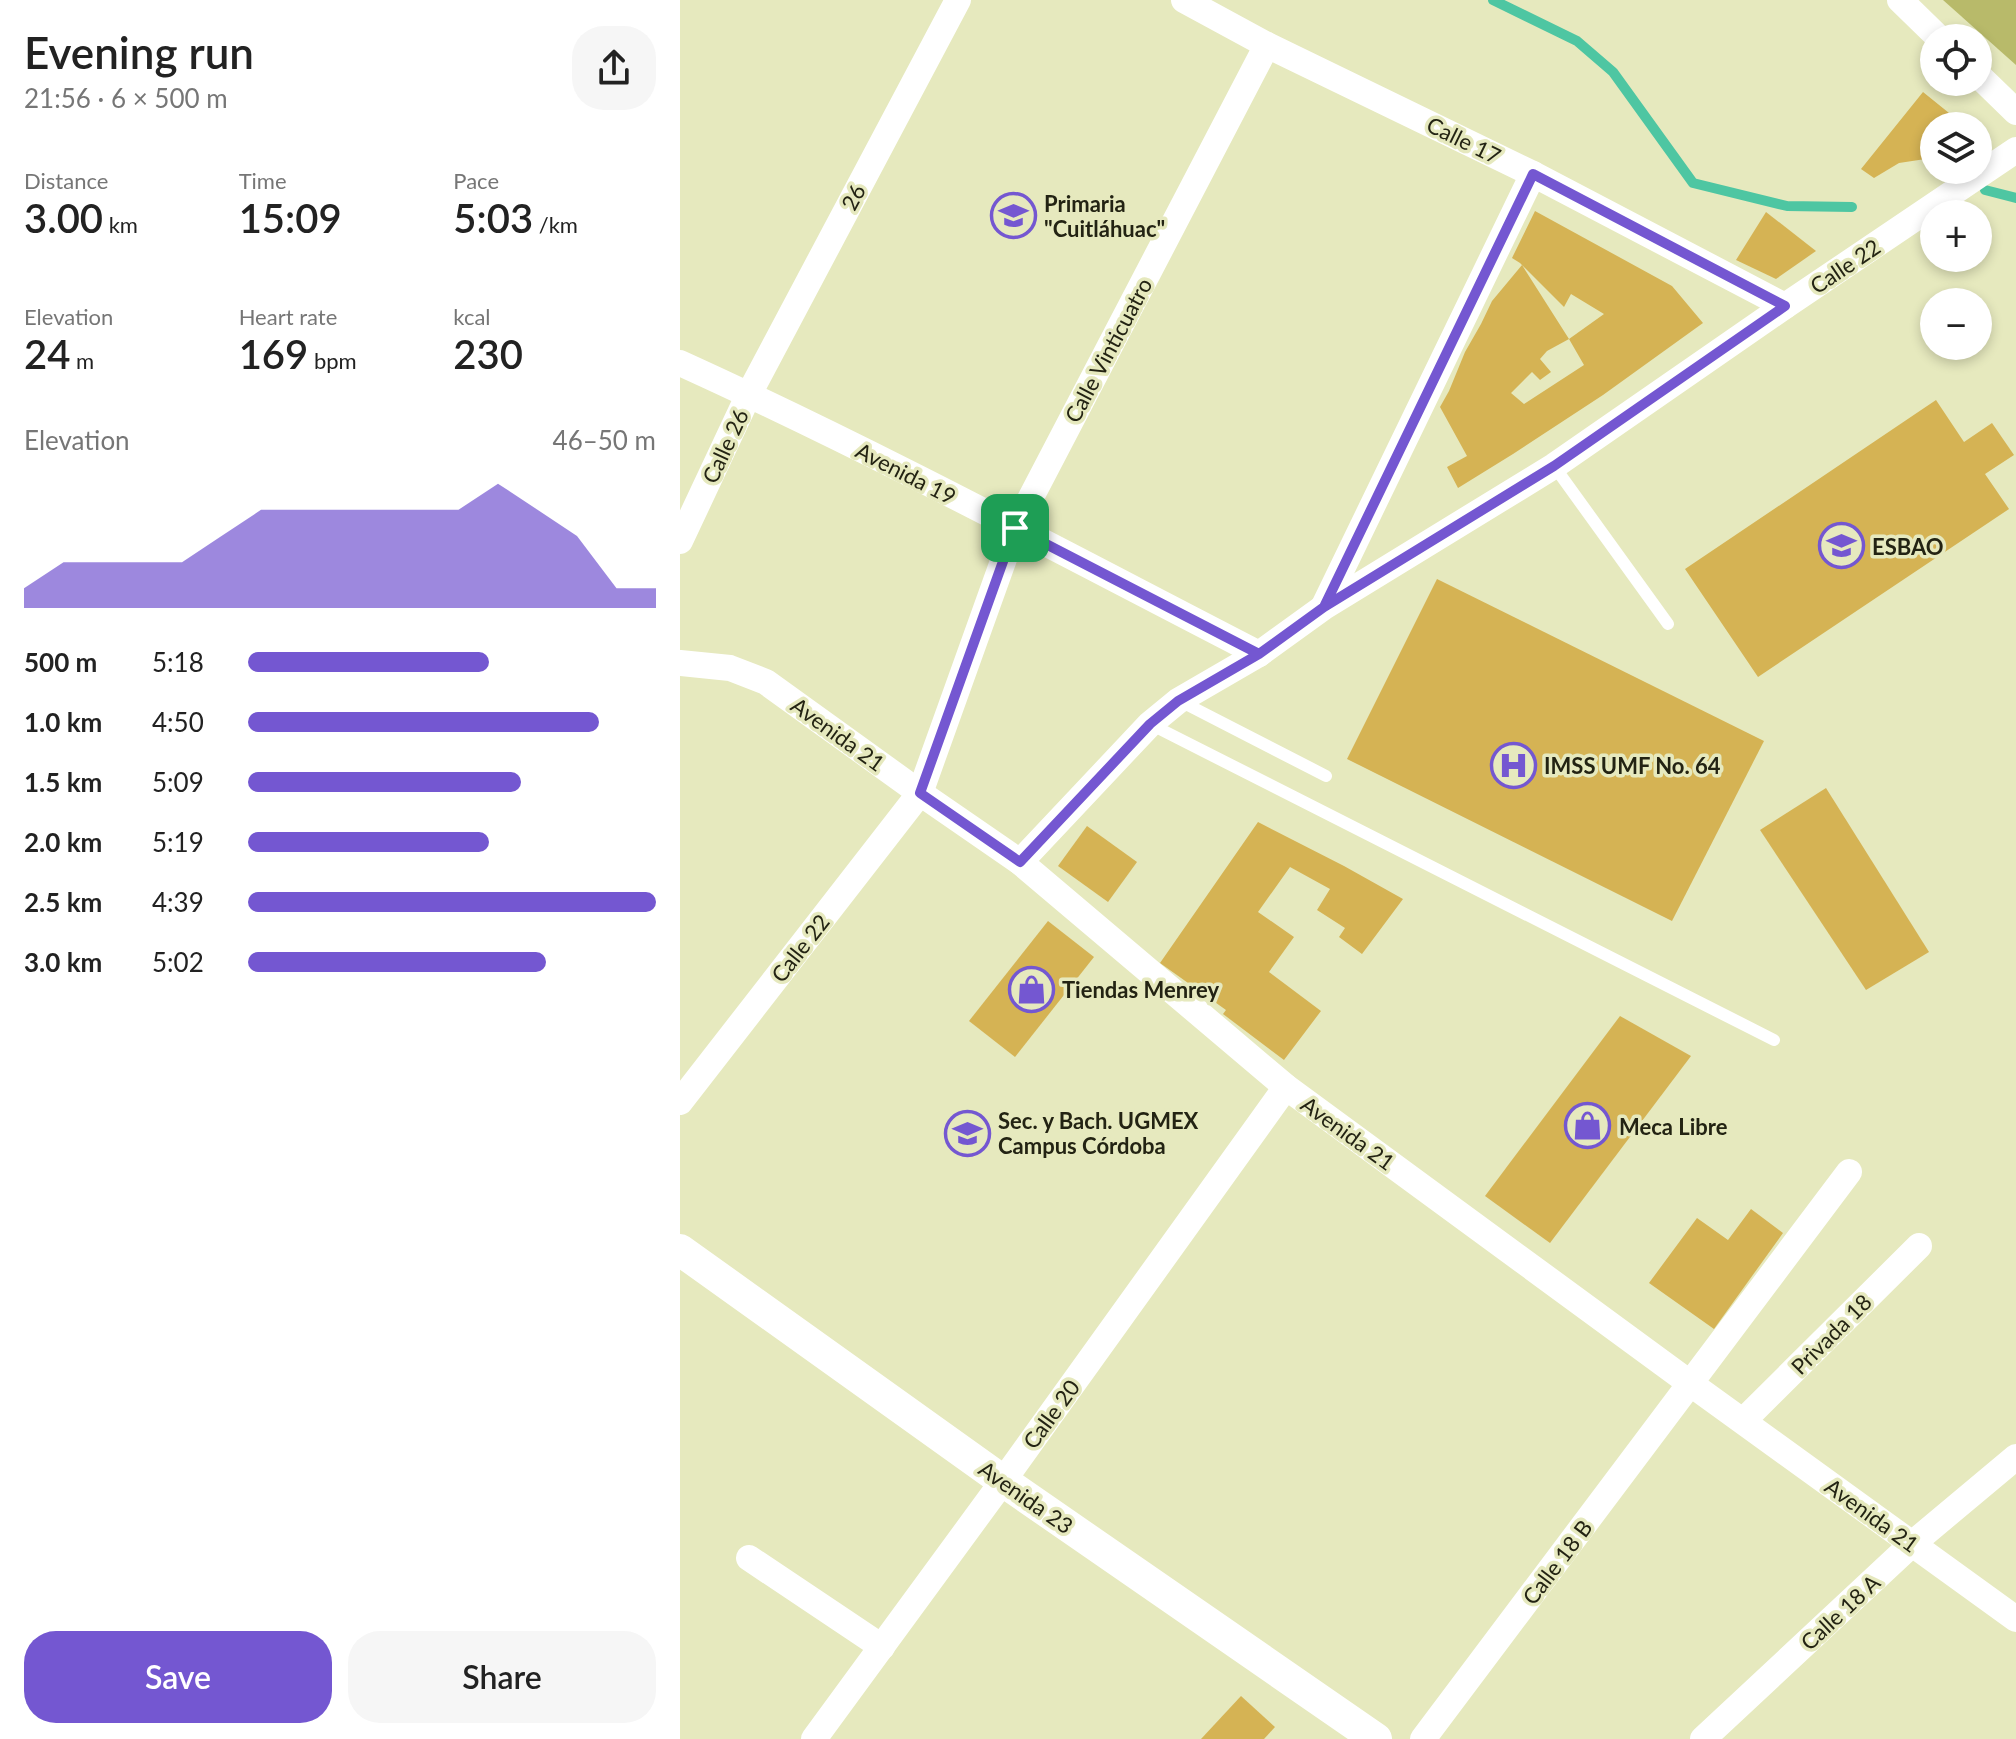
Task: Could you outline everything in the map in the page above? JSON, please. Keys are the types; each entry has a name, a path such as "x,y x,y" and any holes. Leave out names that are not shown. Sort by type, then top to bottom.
{"street":[{"name":"26","path":"749,394 958,0"},
{"name":"Calle 17","path":"1184,0 1267,45 1533,174 1785,306"},
{"path":"1900,0 1925,24"},
{"name":"Calle Vinticuatro","path":"920,793 1015,528 1267,45"},
{"path":"1992,89 2016,112"},
{"name":"Calle 22","path":"1020,862 1150,724 1178,701 1259,654 1324,607 1554,466 2016,150"},
{"path":"1324,607 1533,174"},
{"name":"Avenida 19","path":"680,363 749,394 1259,654"},
{"name":"Calle 26","path":"680,541 749,394"},
{"name":"Avenida 21","path":"680,663 730,668 766,682 1020,862 1286,1087 2016,1619"},
{"name":"Calle 22","path":"680,1102 920,793"},
{"name":"Calle 20","path":"814,1739 1286,1087"},
{"name":"Calle 18 B","path":"1423,1739 1849,1172"},
{"name":"Privada 18","path":"1743,1421 1919,1246"},
{"name":"Avenida 23","path":"680,1250 1003,1481 1376,1739"},
{"name":"Calle 18 A","path":"1703,1739 1912,1544 2016,1457"},
{"path":"749,1558 882,1647"}],"lane":[{"path":"1554,466 1668,624"},
{"path":"1178,701 1326,776"},
{"path":"1150,724 1774,1040"}],"green space":[{"path":"1943,0 2016,0 2016,65 1992,44 1992,24 1970,24"}],"building":[{"path":"1920,96 1928,96 1948,112 1920,112 1920,160 1899,163 1874,178 1861,169"},
{"path":"1535,211 1672,286 1703,323 1603,395 1458,488 1447,467 1467,456 1440,407 1492,301 1522,265 1512,258","holes":["1522,265 1564,307 1571,294 1604,314 1569,339","1569,339 1584,365 1524,404 1511,393 1532,372 1540,380 1551,372 1540,359 1547,351"]},
{"path":"1766,212 1816,251 1776,279 1736,260"},
{"path":"1936,400 1964,442 1992,423 2014,455 1985,474 2009,509 1758,677 1685,569"},
{"path":"1437,579 1764,741 1672,921 1347,759"},
{"path":"1826,788 1929,952 1866,990 1760,830"},
{"path":"1258,822 1403,899 1362,954 1339,937 1345,928 1317,910 1330,889 1290,867 1258,912 1294,937 1269,972 1321,1011 1284,1060 1223,1014 1226,1010 1160,963"},
{"path":"1087,826 1137,862 1108,902 1058,866"},
{"name":"Tiendas Menrey","path":"1048,921 1094,957 1015,1057 969,1021"},
{"name":"Meca Libre","path":"1620,1016 1691,1056 1550,1243 1485,1196"},
{"path":"1751,1209 1783,1233 1714,1329 1649,1283 1697,1218 1728,1240"},
{"path":"1241,1696 1275,1727 1264,1739 1201,1739"}],"waterway":[{"path":"1493,0 1577,41 1613,72 1693,183 1787,206 1852,207"},
{"path":"1985,190 2016,198"}],"place":[{"name":"Primaria \"Cuitláhuac\"","path":"1013,216"},
{"name":"ESBAO","path":"1841,546"},
{"name":"IMSS UMF No. 64","path":"1513,765"},
{"name":"Tiendas Menrey","path":"1031,989"},
{"name":"Meca Libre","path":"1588,1126"},
{"name":"Sec. y Bach. UGMEX Campus Córdoba","path":"967,1133"}],"route":[{"path":"1015,528 920,793 1020,862 1150,724 1178,701 1259,654 1324,607 1533,174 1785,306 1554,466 1324,607 1259,654 1015,528"}]}
